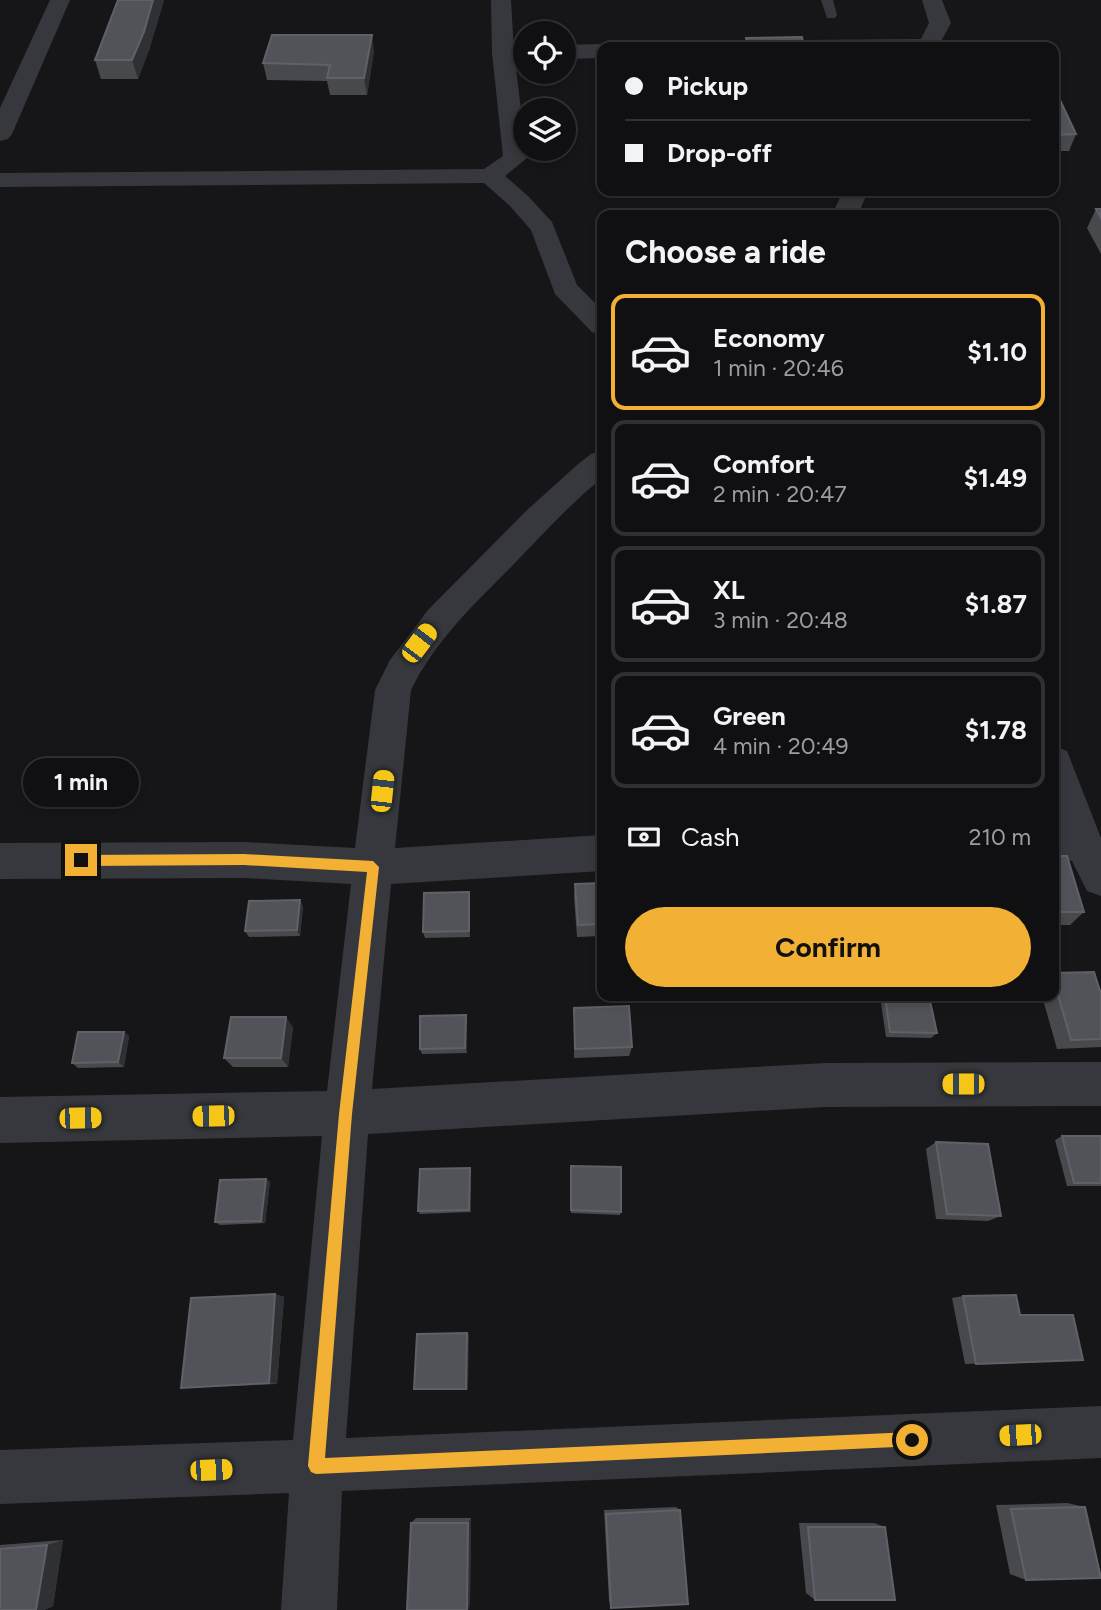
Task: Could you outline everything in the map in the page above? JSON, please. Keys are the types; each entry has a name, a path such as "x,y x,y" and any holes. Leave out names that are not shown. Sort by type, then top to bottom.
{"street":[{"path":"0,134 60,0"},
{"path":"501,0 513,49"},
{"path":"930,42 940,23 932,0"},
{"path":"576,52 597,51"},
{"path":"0,180 490,176 515,158 514,84"},
{"path":"490,176 519,201 543,228 565,288 597,321"},
{"path":"309,1610 316,1466 346,1114 393,690 406,661 433,625 570,486 597,466"},
{"path":"1059,780 1080,855"},
{"path":"0,861 244,859 373,867 597,853"},
{"path":"0,1120 346,1114 825,1085 1101,1084"},
{"path":"0,1476 316,1466 1101,1432"}],"lane":[{"path":"827,0 831,15"}],"building":[{"path":"118,0 153,0 144,32 132,60 95,60"},
{"path":"272,35 372,35 364,78 327,78 330,65 263,63"},
{"path":"802,37 803,42 747,42 746,38"},
{"path":"1059,98 1076,134 1059,135"},
{"path":"1059,856 1067,856 1084,912 1059,912"},
{"path":"597,883 597,924 578,925 575,884"},
{"path":"469,892 469,931 423,932 424,893"},
{"path":"300,900 297,930 245,931 249,901"},
{"path":"1094,972 1101,994 1101,1039 1071,1040 1059,998 1059,973"},
{"path":"886,1001 930,1001 937,1033 890,1032"},
{"path":"629,1006 632,1047 575,1049 574,1008"},
{"path":"466,1015 465,1048 420,1049 420,1016"},
{"path":"231,1017 286,1017 281,1058 224,1058"},
{"path":"78,1032 124,1032 118,1062 72,1063"},
{"path":"1062,1136 1101,1136 1101,1183 1074,1183"},
{"path":"936,1142 988,1144 1001,1216 947,1214"},
{"path":"571,1166 621,1167 621,1212 571,1210"},
{"path":"470,1168 469,1210 418,1211 420,1169"},
{"path":"266,1179 261,1221 215,1222 220,1180"},
{"path":"275,1294 269,1383 181,1388 191,1298"},
{"path":"1016,1295 1020,1315 1073,1315 1083,1360 976,1364 963,1296"},
{"path":"467,1333 466,1389 414,1389 417,1334"},
{"path":"1085,1507 1101,1578 1026,1580 1011,1509"},
{"path":"680,1510 688,1604 611,1608 606,1514"},
{"path":"411,1523 468,1523 467,1610 407,1610"},
{"path":"808,1527 885,1527 895,1600 815,1600"},
{"path":"47,1545 36,1610 0,1610 0,1549"}],"route":[{"path":"81,860 244,859 373,867 346,1114 316,1466 912,1440"}]}
